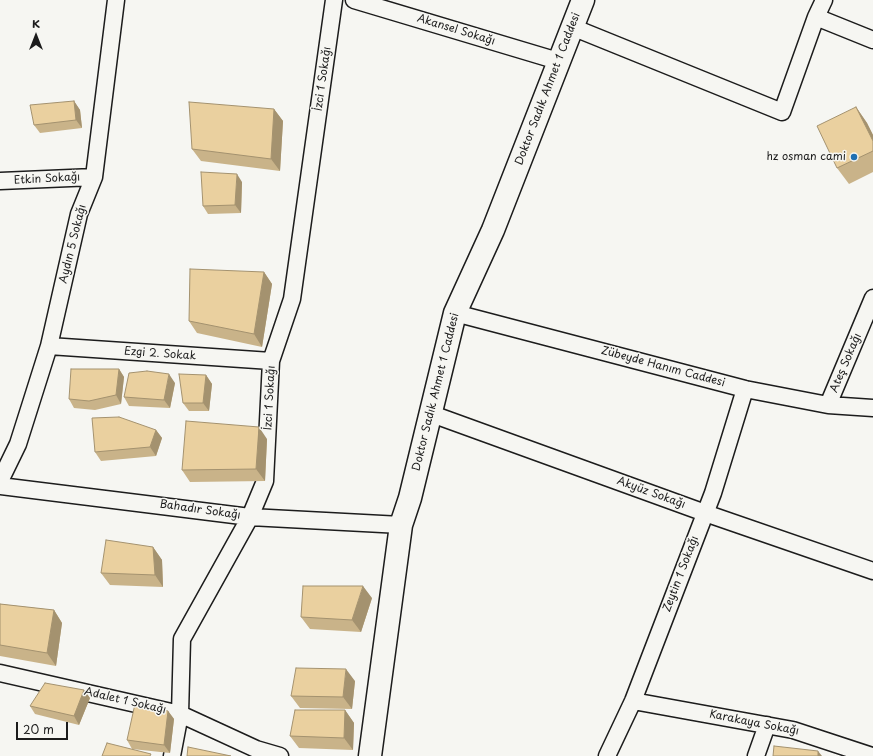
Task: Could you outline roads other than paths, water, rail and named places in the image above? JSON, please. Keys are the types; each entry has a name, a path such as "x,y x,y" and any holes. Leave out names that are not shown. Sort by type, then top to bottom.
{"street":[{"name":"Aydın 5 Sokağı","path":"0,481 18,444 49,346 79,214 94,177 116,0"},
{"name":"İzci 1 Sokağı","path":"172,756 180,714 182,639 250,517 265,482 272,361 292,298 334,0"},
{"name":"Akansel Sokağı","path":"354,0 558,61"},
{"name":"Doktor Sadık Ahmet 1 Caddesi","path":"370,756 401,525 410,498 429,414 455,313 493,230 583,0"},
{"path":"572,27 782,112 816,17 824,0"},
{"path":"816,17 873,40"},
{"name":"Etkin Sokağı","path":"0,181 94,177"},
{"name":"Ateş Sokağı","path":"828,405 873,298"},
{"name":"Zübeyde Hanım Caddesi","path":"455,313 745,389 828,405 873,408"},
{"name":"Ezgi 2. Sokak","path":"49,346 272,361"},
{"name":"Zeytin 1 Sokağı","path":"607,756 633,701 705,513 745,389"},
{"name":"Akyüz Sokağı","path":"429,414 705,513 873,571"},
{"name":"Bahadır Sokağı","path":"0,486 250,517 401,525"},
{"name":"Adalet 1 Sokağı","path":"0,673 180,714 256,753 280,756"},
{"name":"Karakaya Sokağı","path":"633,701 793,730 872,756"},
{"path":"756,756 767,725"}],"place":[{"name":"hz osman cami","path":"854,157"}]}
